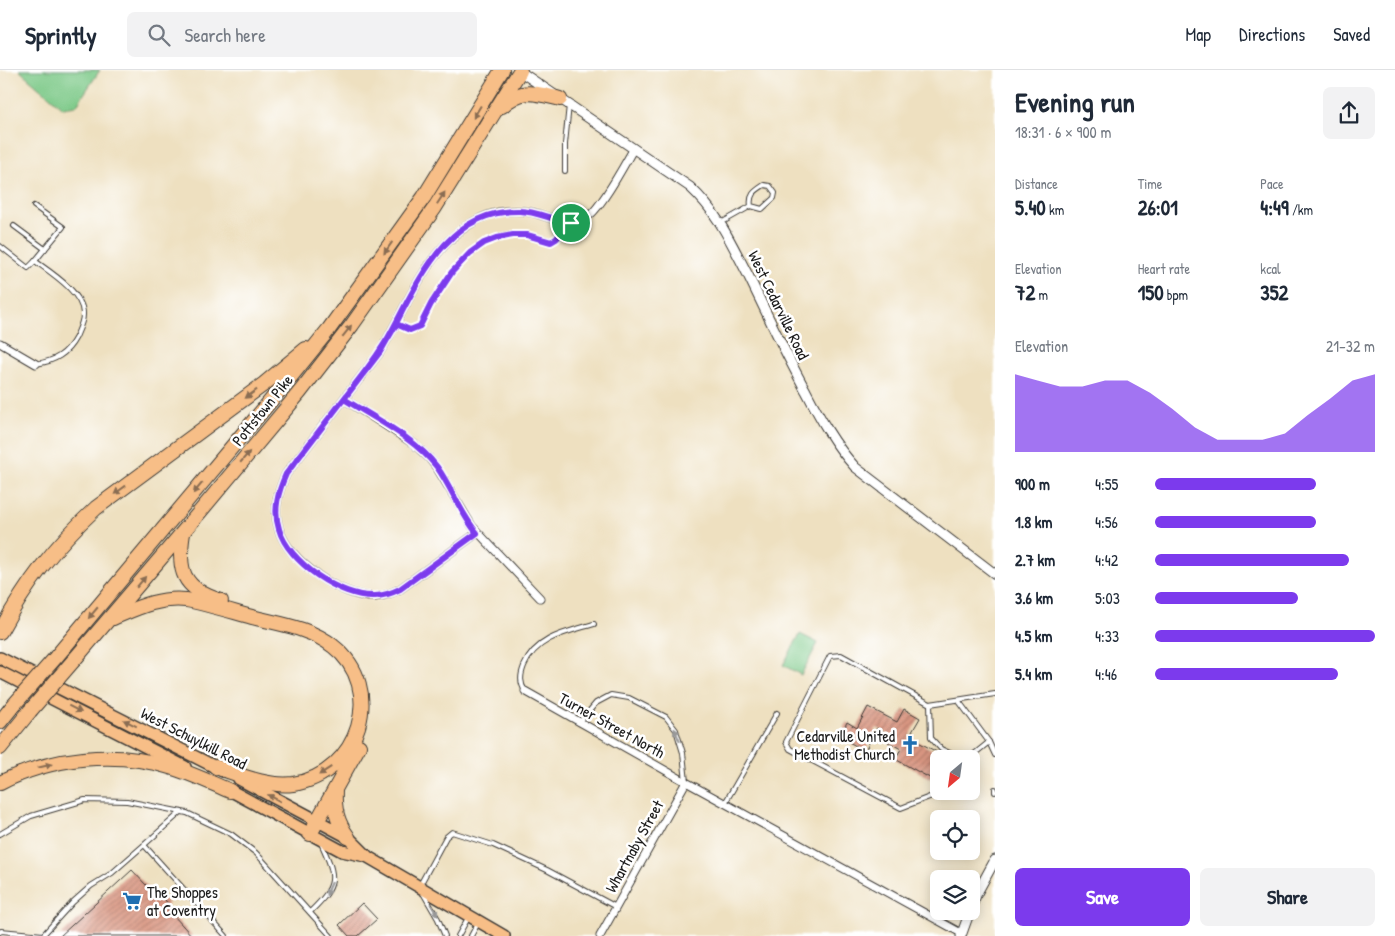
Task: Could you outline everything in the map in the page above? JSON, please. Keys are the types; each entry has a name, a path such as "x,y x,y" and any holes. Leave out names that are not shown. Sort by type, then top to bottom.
{"highway":[{"name":"Pottstown Pike","path":"0,722 329,329 424,197 502,70"},
{"name":"Pottstown Pike","path":"0,748 110,620 300,392 352,324 434,209 519,71"},
{"path":"496,111 512,98 522,93 533,92 564,102"},
{"path":"0,632 36,572 76,526 103,502 264,384 329,329"},
{"path":"183,532 180,561 186,579 198,591 216,599 317,627 342,643 357,663 366,683 369,705 367,726 358,748 318,821 314,836"},
{"path":"110,620 146,604 165,600 186,600 308,632 331,644 345,657 359,684 362,710 355,736 336,764 318,776 291,784 260,781 216,767"},
{"path":"0,783 37,768 66,761 86,758 124,758 154,762 172,767 230,791"},
{"path":"335,789 336,812 341,828 348,838"}],"main road":[{"name":"West Schuylkill Road","path":"0,658 216,767 318,821 348,838 368,857 504,936"},
{"name":"West Schuylkill Road","path":"0,672 342,851 368,857"}],"street":[{"name":"West Cedarville Road","path":"519,71 690,187 705,201 721,224 787,356 840,451 855,467 995,574"},
{"path":"477,533 400,589 386,595 370,596 344,589 315,574 288,549 277,520 277,498 286,474 380,352 410,294 435,255 464,228 494,213 531,212 559,222 571,223 583,219 592,214 634,148"},
{"path":"0,343 36,364"},
{"path":"344,399 408,440 429,458 477,533 540,598"},
{"name":"Turner Street North","path":"525,691 686,782"},
{"path":"686,782 961,934 967,920"},
{"name":"Whartnaby Street","path":"600,936 686,782"},
{"path":"980,888 995,860"}],"lane":[{"path":"564,102 565,171"},
{"path":"721,224 751,206 762,208 774,198 775,193 770,186 764,185 753,193 750,198 751,206"},
{"path":"0,246 28,268 35,261 63,227 34,206"},
{"path":"396,324 410,330 420,326 431,304 452,272 470,253 484,243 513,235 527,235 551,242 571,223"},
{"path":"14,226 44,249"},
{"path":"35,261 66,284 81,305 84,314 82,323 72,343 54,360 36,364"},
{"path":"525,691 521,685 523,668 528,656 540,643 549,638 594,624"},
{"path":"930,797 901,808 790,749 786,742 830,656 841,655 930,704 995,694"},
{"path":"579,723 596,703 611,695 629,698 666,717 676,730 683,752 686,782"},
{"path":"958,700 989,742 995,755"},
{"path":"930,704 931,738 943,750"},
{"path":"725,802 777,713"},
{"path":"979,750 989,742"},
{"path":"0,834 31,816 85,800 126,801 181,812 231,834 243,842 267,865 331,936"},
{"path":"0,932 43,935 72,902 91,886 112,873 181,812"},
{"path":"445,936 438,918 419,886 446,837 452,832 493,845 547,870 616,907"},
{"path":"310,912 325,897 332,880 331,866 314,836"},
{"path":"144,845 226,936"},
{"path":"458,936 474,919"},
{"path":"471,936 474,919"}],"green space":[{"path":"19,70 100,70 76,106 63,108"},
{"path":"800,634 818,643 801,675 783,665"}],"building":[{"name":"Cedarville United Methodist Church","path":"868,707 897,722 904,709 920,718 909,737 933,750 930,750 930,778 895,759 901,749 888,742 891,736 877,728 865,751 840,737 847,722 857,728"},
{"name":"The Shoppes at Coventry","path":"132,870 159,899 162,896 168,904 165,906 192,936 60,936"},
{"path":"362,903 377,919 358,936 349,936 339,925"}],"place":[{"name":"Cedarville United Methodist Church","path":"910,745"},
{"name":"The Shoppes at Coventry","path":"132,901"}],"route":[{"path":"571,223 551,242 527,235 513,235 484,243 470,253 442,285 420,326 410,330 396,324 392,331 380,352 344,399 414,444 429,458 477,533 400,589 386,595 370,596 357,594 315,574 288,549 280,532 277,520 277,498 281,485 286,474 380,352 392,331 396,324 402,314 419,278 435,255 464,228 494,213 508,211 531,212 559,222 571,223"}]}
